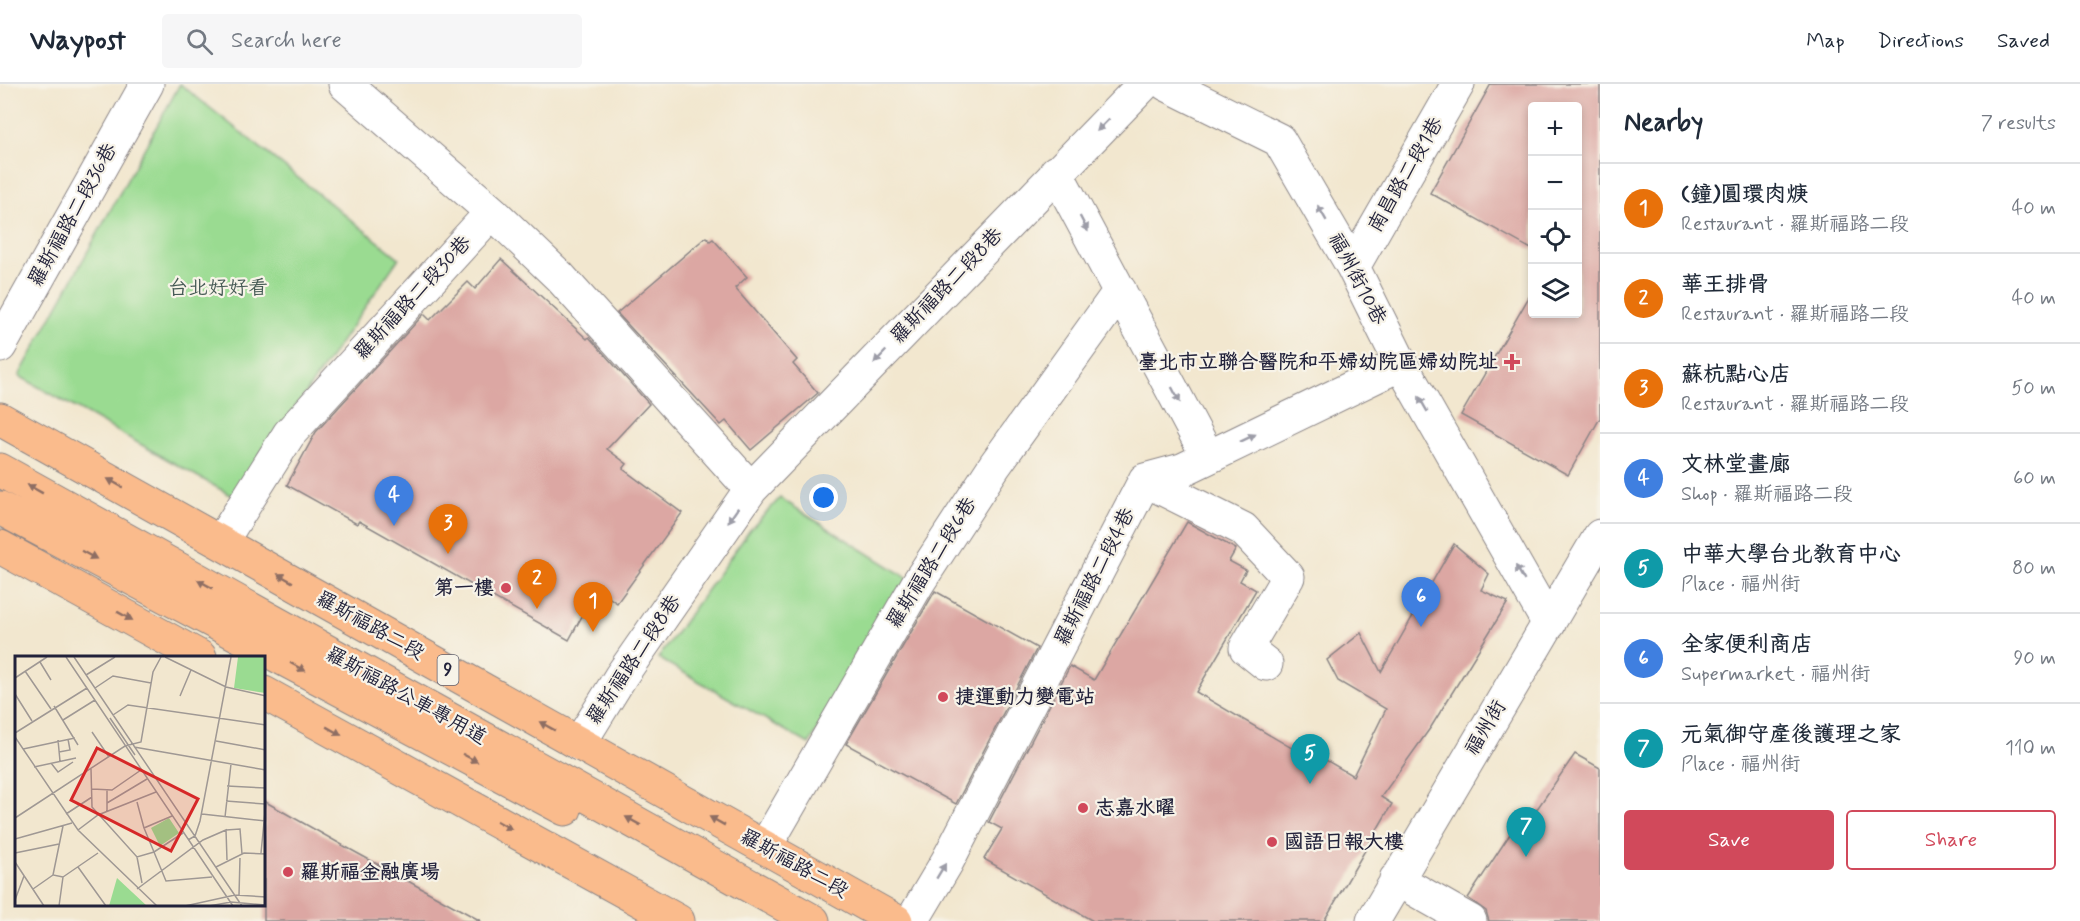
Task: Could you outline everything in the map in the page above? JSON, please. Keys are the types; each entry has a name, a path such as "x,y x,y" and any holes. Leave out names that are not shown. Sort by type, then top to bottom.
{"main road":[{"name":"羅斯福路二段","path":"0,419 896,921"},
{"name":"羅斯福路公車專用道","path":"0,470 813,921"},
{"name":"羅斯福路公車專用道","path":"0,508 774,921"},
{"path":"0,547 198,656"},
{"path":"266,694 678,921"}],"street":[{"name":"羅斯福路二段36巷","path":"0,346 147,84"},
{"path":"345,84 492,212 560,277 751,489"},
{"name":"羅斯福路二段8巷","path":"579,744 621,676 751,489 1056,172 1144,84"},
{"name":"福州街10巷","path":"1166,84 1279,140 1353,267 1401,364 1549,624"},
{"name":"南昌路二段1巷","path":"1353,267 1458,84"},
{"path":"1056,172 1208,457"},
{"name":"羅斯福路二段30巷","path":"221,542 289,434 492,212"},
{"name":"羅斯福路二段6巷","path":"765,847 918,582 995,465 1120,291"},
{"path":"1145,480 1182,470 1401,364"},
{"path":"1145,480 1243,529 1288,577 1246,648 1266,664"},
{"name":"羅斯福路二段4巷","path":"912,921 947,862 1145,480"},
{"name":"福州街","path":"1373,921 1600,536"},
{"path":"1396,879 1470,921"}],"green space":[{"name":"台北好好看","path":"180,84 399,258 234,497 19,376"},
{"path":"780,498 909,579 809,744 658,658 750,530"}],"building":[{"path":"1491,84 1600,84 1600,418 1568,475 1461,415 1528,299 1528,318 1582,318 1582,102 1528,102 1528,247 1430,193"},
{"path":"706,237 710,241 713,239 747,277 735,288 797,360 793,364 818,393 751,450 726,421 721,425 617,313"},
{"path":"501,259 587,339 589,337 649,404 607,449 627,464 623,469 682,513 617,603 597,589 569,640 359,521 357,524 287,485 316,432 424,314 430,320 468,282 475,289"},
{"path":"1187,522 1236,549 1229,561 1246,570 1240,581 1256,590 1196,692 1295,750 1296,747 1300,750 1302,746 1353,776 1386,709 1338,681 1327,660 1361,633 1381,672 1454,544 1489,574 1481,590 1508,602 1431,727 1381,797 1392,804 1324,921 1093,921 984,859 1002,829 989,822 1070,666 1094,680"},
{"name":"捷運動力變電站","path":"935,591 1037,648 956,804 846,744"},
{"path":"1575,754 1600,768 1600,921 1489,921 1486,911 1468,898 1512,831 1519,835"},
{"path":"266,802 481,921 264,921"}],"place":[{"name":"臺北市立聯合醫院和平婦幼院區婦幼院址","path":"1512,362"},
{"name":"文林堂畫廊","path":"394,526"},
{"name":"蘇杭點心店","path":"448,554"},
{"name":"第一樓","path":"506,588"},
{"name":"華王排骨","path":"537,609"},
{"name":"全家便利商店","path":"1421,627"},
{"name":"(鐘)圓環肉焿","path":"593,632"},
{"name":"捷運動力變電站","path":"943,697"},
{"name":"中華大學台北教育中心","path":"1310,784"},
{"name":"志嘉水曜","path":"1083,808"},
{"name":"國語日報大樓","path":"1272,842"},
{"name":"元氣御守產後護理之家","path":"1526,857"},
{"name":"羅斯福金融廣場","path":"288,872"}]}
